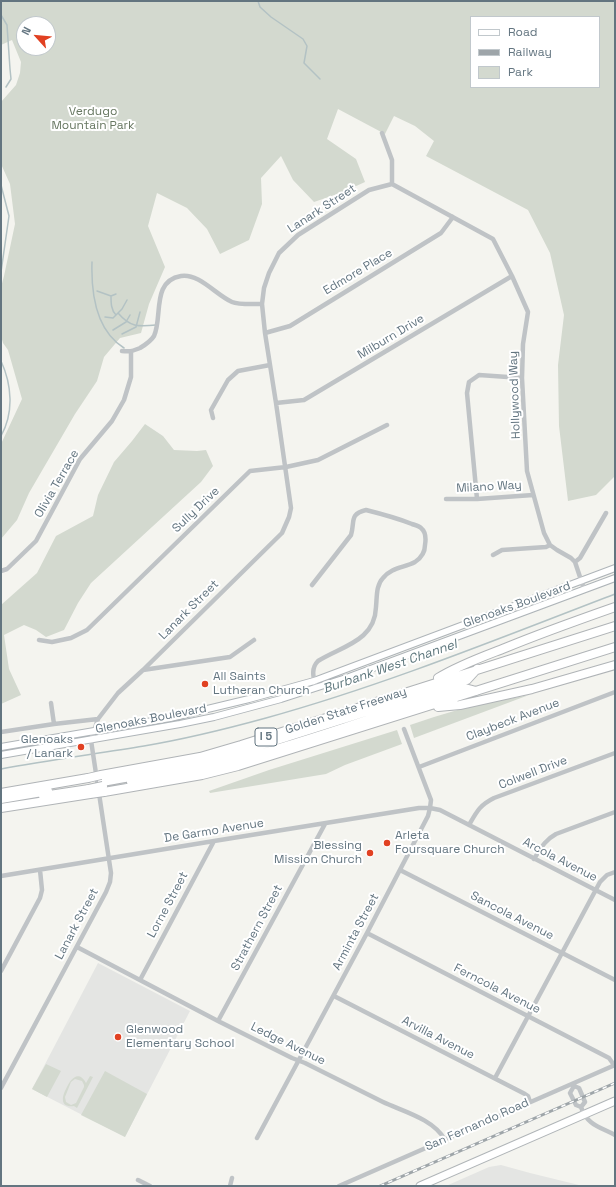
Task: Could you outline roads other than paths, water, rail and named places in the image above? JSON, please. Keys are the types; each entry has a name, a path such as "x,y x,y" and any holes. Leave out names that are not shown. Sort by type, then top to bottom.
{"highway":[{"path":"427,685 453,669 477,659 615,607"},
{"name":"Golden State Freeway","path":"1,808 102,784 241,745 615,626"},
{"name":"Golden State Freeway","path":"1,793 202,775 238,766 615,647"},
{"path":"425,708 467,704 532,689 615,665"},
{"path":"102,784 228,756 467,680 478,669"},
{"path":"102,784 168,776 225,764 466,688 476,691"},
{"path":"1,799 89,786"},
{"path":"1,802 89,786"}],"main road":[{"name":"Glenoaks Boulevard","path":"1,747 170,718 249,699 314,680 615,568"},
{"name":"Glenoaks Boulevard","path":"1,755 180,724 214,717 281,699 349,678 615,578"},
{"path":"489,616 492,624"},
{"path":"420,1186 582,1111 615,1100"}],"street":[{"path":"382,133 392,160 392,184"},
{"name":"Hollywood Way","path":"392,184 493,239 528,312 523,344 522,378 528,471 544,533 550,545"},
{"name":"Lanark Street","path":"1,1088 77,947 110,882 111,873 91,740 98,719 118,692 143,670 282,533 289,517 291,508 286,467 265,333 262,304 264,288 269,273 279,253 307,229 369,190 392,184"},
{"name":"Edmore Place","path":"265,333 290,326 441,233 453,217"},
{"path":"122,351 131,352 144,345 154,336 161,295 166,285 177,277 187,276 195,278 233,302 262,304"},
{"name":"Milburn Drive","path":"276,403 304,400 512,276"},
{"name":"Olivia Terrace","path":"1,571 7,569 36,542 80,459 112,421 124,400 131,377 131,352"},
{"path":"213,418 211,410 228,380 238,371 270,365"},
{"path":"477,499 467,393 469,382 479,375 522,378"},
{"name":"Sully Drive","path":"39,640 52,642 65,640 87,630 250,471 286,467 318,460 386,425"},
{"name":"Milano Way","path":"446,499 477,499 533,495"},
{"path":"312,585 351,535 355,514 360,511 366,510 385,515 421,528 426,535 425,547 421,557 414,562 389,572 378,586 376,614 371,628 366,634 360,639 318,661 314,667 313,676 316,688"},
{"path":"575,562 580,558 606,513"},
{"path":"493,555 502,550 546,547 550,545 575,562 584,589"},
{"path":"143,670 230,657 254,640"},
{"name":"Claybeck Avenue","path":"419,767 615,692"},
{"path":"51,703 54,724"},
{"path":"1,732 98,719"},
{"path":"404,729 431,800 430,808"},
{"name":"Colwell Drive","path":"469,825 484,803 494,798 615,753"},
{"name":"De Garmo Avenue","path":"1,876 420,808 430,808"},
{"name":"Arcola Avenue","path":"430,808 440,810 615,900"},
{"name":"Arminta Street","path":"257,1138 334,996 428,816 430,808"},
{"path":"534,859 548,839 556,834 615,812"},
{"name":"Strathern Street","path":"218,1021 325,824"},
{"name":"Lorne Street","path":"140,980 214,841"},
{"path":"1,971 40,898 42,890 40,870"},
{"name":"Sancola Avenue","path":"400,870 615,980"},
{"path":"495,1078 596,890 603,878 615,872"},
{"name":"Ferncola Avenue","path":"367,933 609,1058 614,1065"},
{"name":"Ledge Avenue","path":"77,947 218,1021 420,1118 438,1130 445,1140"},
{"name":"Arvilla Avenue","path":"334,996 525,1094 530,1102"},
{"name":"San Fernando Road","path":"339,1186 530,1102 573,1085 614,1065"},
{"path":"582,1111 585,1102 584,1097 579,1088 573,1085 570,1093 576,1105 590,1122 615,1135"},
{"path":"230,1186 232,1178"},
{"path":"138,1180 150,1186"}],"waterway":[{"path":"258,1 260,7 271,17 303,39 307,46 304,63 320,79"},
{"path":"1,15 7,25 11,79 6,87"},
{"path":"1,185 9,216 1,272"},
{"path":"92,262 92,286 101,321 114,340 124,348"},
{"path":"97,291 111,296 116,294"},
{"path":"111,296 112,309 116,315"},
{"path":"105,317 113,318 122,309 127,300"},
{"path":"122,334 136,327 140,312"},
{"path":"118,313 126,321 135,325 156,325"},
{"path":"113,330 126,322 130,315"},
{"path":"1,361 5,370 10,399 8,418 1,436"},
{"name":"Burbank West Channel","path":"1,769 159,743 205,734 266,718 355,691 398,676 615,594"}],"railway":[{"path":"380,1186 615,1083"}],"place":[{"name":"All Saints Lutheran Church","path":"205,684"},
{"name":"Glenoaks / Lanark","path":"81,747"},
{"name":"Arleta Foursquare Church","path":"387,843"},
{"name":"Blessing Mission Church","path":"370,853"},
{"name":"Glenwood Elementary School","path":"118,1037"}],"park label":[{"name":"Verdugo Mountain Park","path":"93,119"}]}
